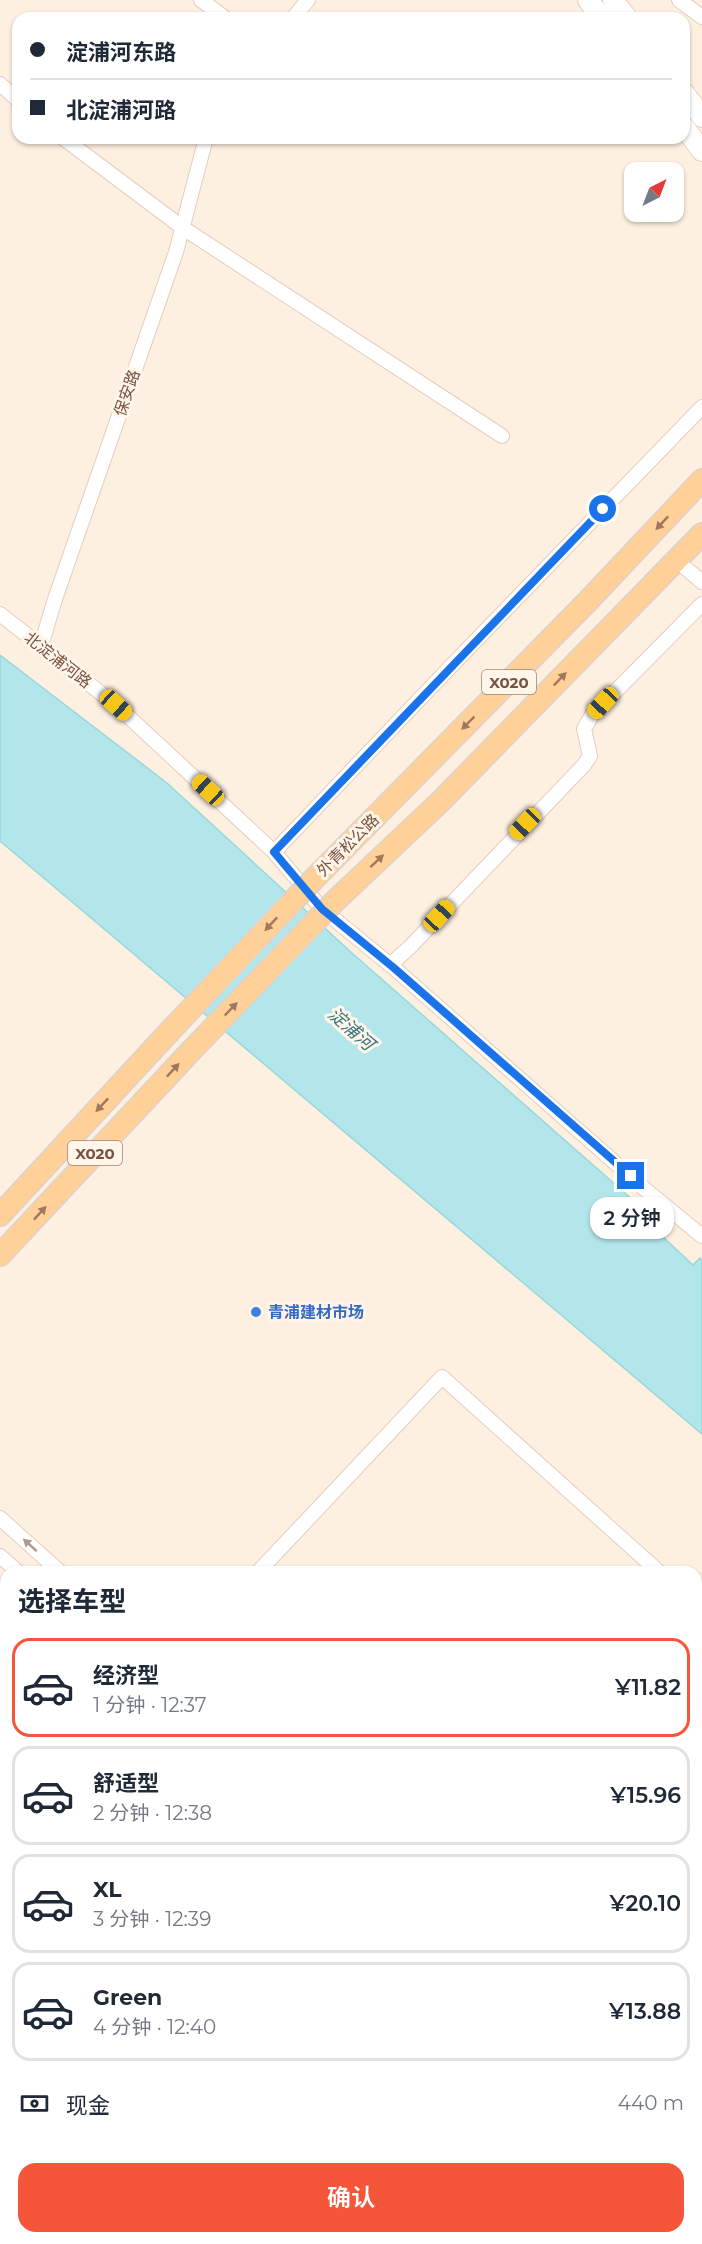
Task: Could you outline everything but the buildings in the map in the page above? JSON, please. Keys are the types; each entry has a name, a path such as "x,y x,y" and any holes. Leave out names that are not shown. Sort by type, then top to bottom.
{"main road":[{"path":"588,0 597,12"},
{"path":"613,0 622,12"},
{"path":"690,101 702,117"},
{"path":"690,135 702,151"},
{"name":"外青松公路","path":"0,1215 312,881 588,601 702,480"},
{"name":"外青松公路","path":"0,1256 335,901 440,802 702,534"}],"street":[{"path":"201,0 217,12"},
{"path":"299,12 308,0"},
{"path":"679,0 702,18"},
{"path":"0,84 12,95"},
{"path":"71,144 183,228 502,436"},
{"name":"保安路","path":"41,646 55,599 176,252 204,144"},
{"path":"274,852 702,407"},
{"path":"676,560 702,582"},
{"path":"390,966 584,765 590,756 584,729 592,715 702,604"},
{"name":"北淀浦河路","path":"0,614 116,705 274,852 322,909 702,1236"},
{"path":"264,1566 442,1377 652,1566"},
{"path":"0,1518 53,1566"},
{"path":"0,1556 11,1566"}],"water":[{"name":"淀浦河","path":"0,655 167,783 352,953 651,1216 648,1223 693,1265 700,1258 702,1261 702,1434 0,841"}],"place":[{"name":"青浦建材市场","path":"256,1312"}],"route":[{"path":"603,509 274,852 322,909 394,968 631,1176"}]}
